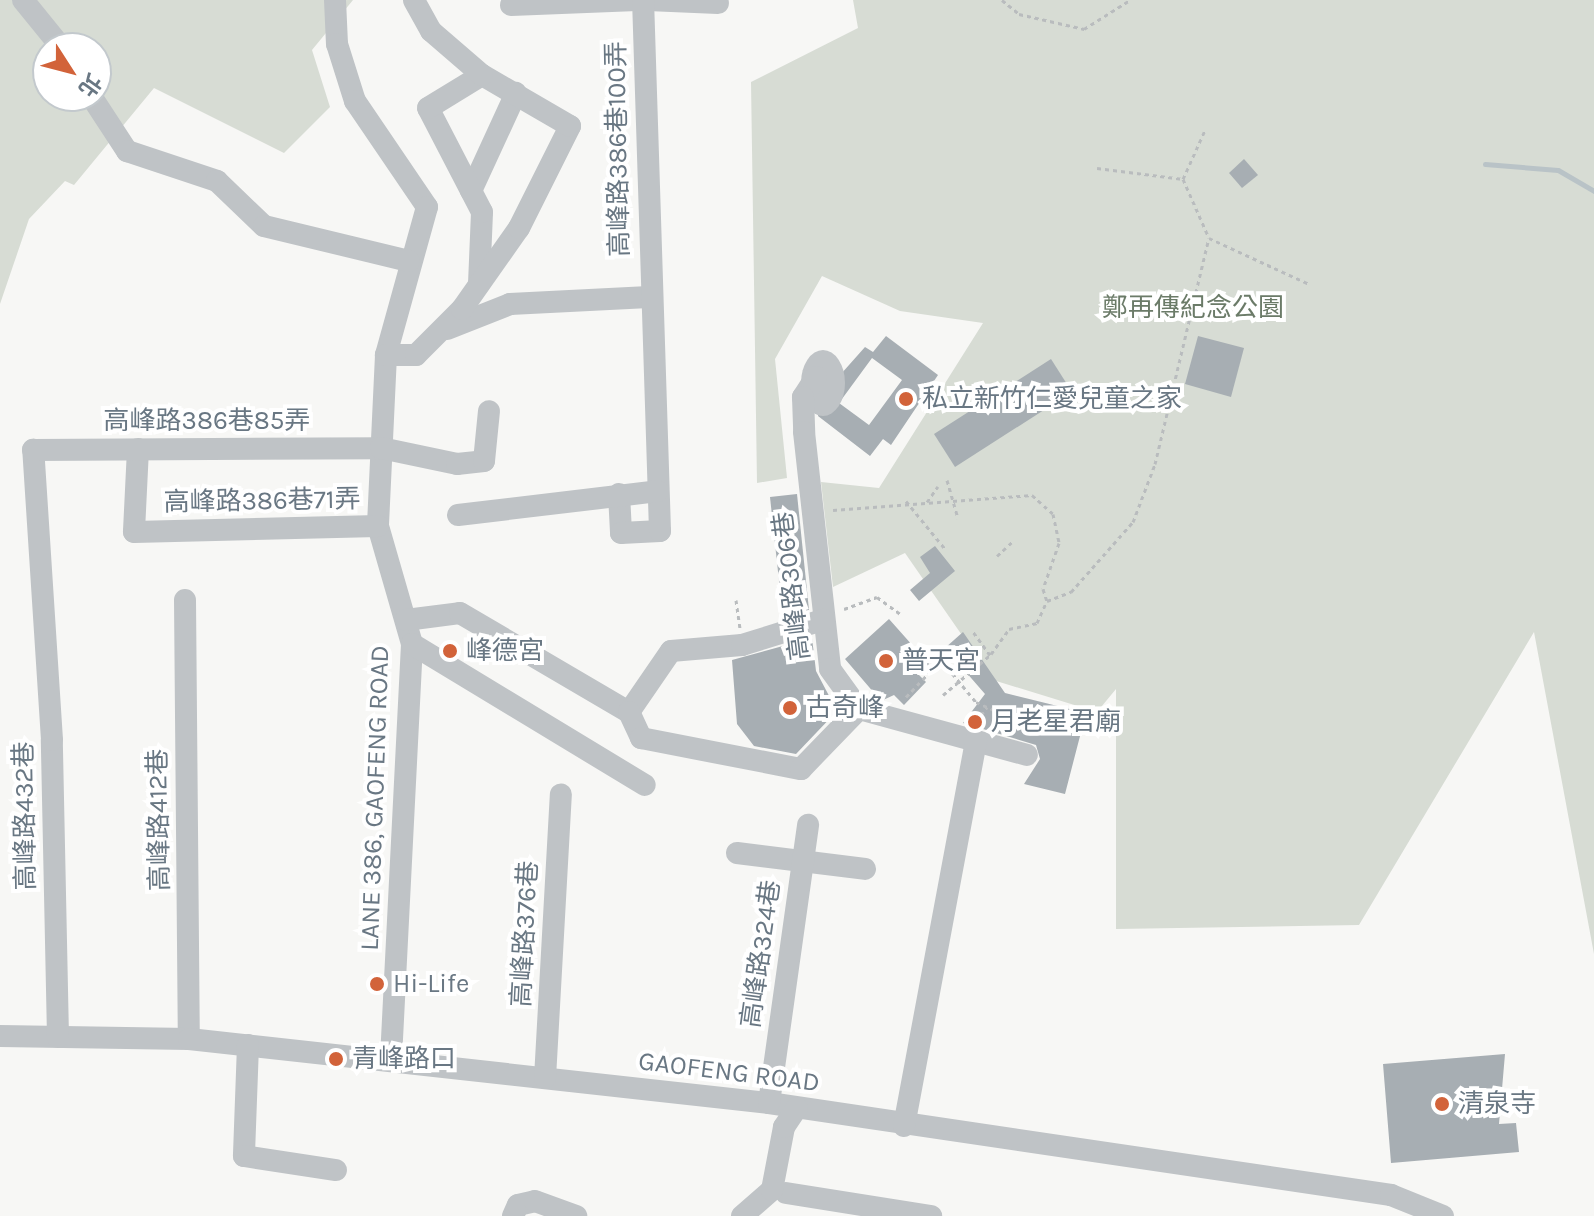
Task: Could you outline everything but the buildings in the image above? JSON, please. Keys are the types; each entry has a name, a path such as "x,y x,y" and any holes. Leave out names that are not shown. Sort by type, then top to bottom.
{"street":[{"path":"23,0 49,32"},
{"name":"LANE 386, GAOFENG ROAD","path":"335,0 337,44 355,101 427,207 409,261 386,355 381,448 378,526 412,644 391,1058"},
{"name":"高峰路386巷100弄","path":"386,355 416,355 479,285 519,228 570,126 482,75 431,31 414,0"},
{"path":"511,5 642,0 718,3"},
{"name":"高峰路386巷100弄","path":"619,494 621,533 660,531 649,297 642,0"},
{"path":"479,285 482,212 428,108 482,75"},
{"path":"471,191 516,93"},
{"path":"101,112 127,151 217,181 264,226 409,261"},
{"name":"高峰路386巷100弄","path":"438,333 510,304 649,297"},
{"name":"高峰路306巷","path":"829,371 803,397 804,432 830,669 859,709"},
{"name":"高峰路386巷85弄","path":"33,450 381,448 457,464 484,461 489,411"},
{"name":"高峰路386巷71弄","path":"138,449 134,532 378,526"},
{"name":"高峰路432巷","path":"33,450 52,740 58,1037"},
{"path":"458,515 658,491"},
{"name":"高峰路412巷","path":"185,600 189,1039"},
{"path":"406,620 460,613 629,712 641,738 801,769 859,709 1027,755"},
{"path":"629,712 671,651 742,645 823,620"},
{"path":"412,644 645,785"},
{"path":"904,1126 976,741"},
{"name":"高峰路376巷","path":"545,1078 561,794"},
{"name":"高峰路324巷","path":"769,1103 808,825"},
{"name":"高峰路324巷","path":"737,853 865,869"},
{"name":"GAOFENG ROAD","path":"0,1037 189,1039 391,1058 769,1103 904,1126 1391,1195 1443,1216"},
{"path":"248,1045 244,1156 336,1170"},
{"path":"761,1216 786,1193 797,1108"},
{"path":"742,1216 772,1190 784,1127 797,1108"},
{"path":"786,1193 931,1216"},
{"path":"513,1216 518,1205 535,1201 576,1216"}],"path":[{"path":"1002,0 1019,14 1084,29 1130,0"},
{"path":"1047,601 1071,592 1133,522 1155,464 1209,238 1183,179 1205,130"},
{"path":"1097,168 1183,179"},
{"path":"1209,238 1309,284"},
{"path":"947,480 958,518"},
{"path":"926,502 938,486"},
{"path":"829,510 906,501 954,504 1032,495 1043,503 1059,543 1043,589 1047,601 1037,623 1009,629 990,655 943,695"},
{"path":"906,501 946,550"},
{"path":"997,556 1013,541"},
{"path":"823,620 877,597 902,615"},
{"path":"736,600 742,645"},
{"path":"973,632 990,655"},
{"path":"937,655 959,682 987,707 998,712"},
{"path":"906,697 909,689 941,660"},
{"path":"909,689 917,688"},
{"path":"981,715 987,707"}],"green space":[{"path":"0,0 353,0 312,50 330,107 284,153 154,88 74,185 65,181 29,219 0,304"},
{"name":"鄭再傳紀念公園","path":"853,0 1594,0 1594,954 1534,632 1359,925 1116,929 1116,689 1097,712 993,680 905,553 833,587 821,482 879,488 983,323 900,311 822,276 775,359 787,478 757,483 751,82 858,28"}],"waterway":[{"path":"1485,164 1558,170 1594,191"}],"place":[{"name":"私立新竹仁愛兒童之家","path":"906,399"},
{"name":"峰德宮","path":"450,651"},
{"name":"普天宮","path":"886,661"},
{"name":"古奇峰","path":"790,708"},
{"name":"月老星君廟","path":"975,722"},
{"name":"Hi-Life","path":"377,984"},
{"name":"青峰路口","path":"336,1059"},
{"name":"清泉寺","path":"1442,1104"}]}
